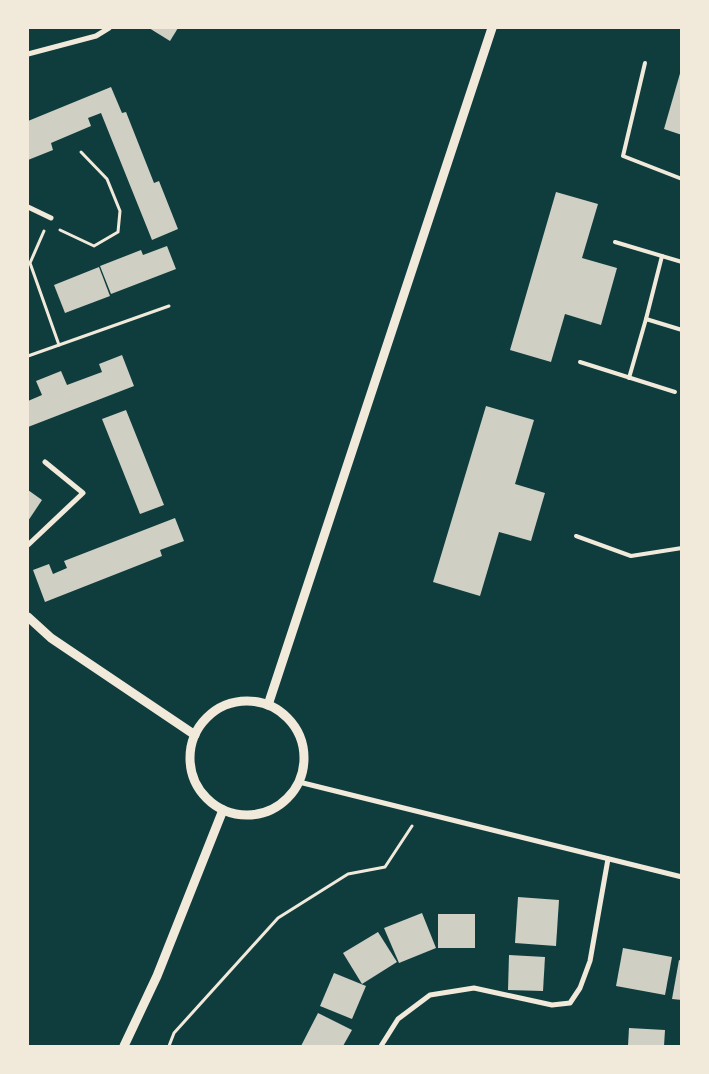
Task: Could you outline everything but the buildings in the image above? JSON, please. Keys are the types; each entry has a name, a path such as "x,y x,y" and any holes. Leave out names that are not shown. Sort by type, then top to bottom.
{"street":[{"path":"28,54 96,36 109,28"},
{"path":"268,705 492,28"},
{"path":"28,207 51,218"},
{"path":"28,545 83,493 45,462"},
{"path":"28,617 51,638 195,735"},
{"path":"237,702 257,702 268,705 284,715 295,727 304,752 304,764 299,782 292,794 274,808 251,815 236,814 223,810 210,801 198,787 193,776 191,750 195,735 204,721 223,706 237,702"},
{"path":"299,782 682,878"},
{"path":"124,1046 157,976 223,810"},
{"path":"381,1046 398,1019 430,995 474,988 552,1005 570,1003 580,988 590,961 608,859"}],"lane":[{"path":"645,63 623,156 682,179"},
{"path":"615,242 682,262"},
{"path":"629,378 662,256"},
{"path":"646,319 681,330"},
{"path":"580,362 674,392"},
{"path":"576,536 631,556 682,548"}],"path":[{"path":"48,224 94,246 118,232 120,211 106,179 81,152"},
{"path":"51,218 30,263 60,345"},
{"path":"28,356 169,306"},
{"path":"169,1046 174,1033 278,918 348,874 385,867 420,813"}]}
